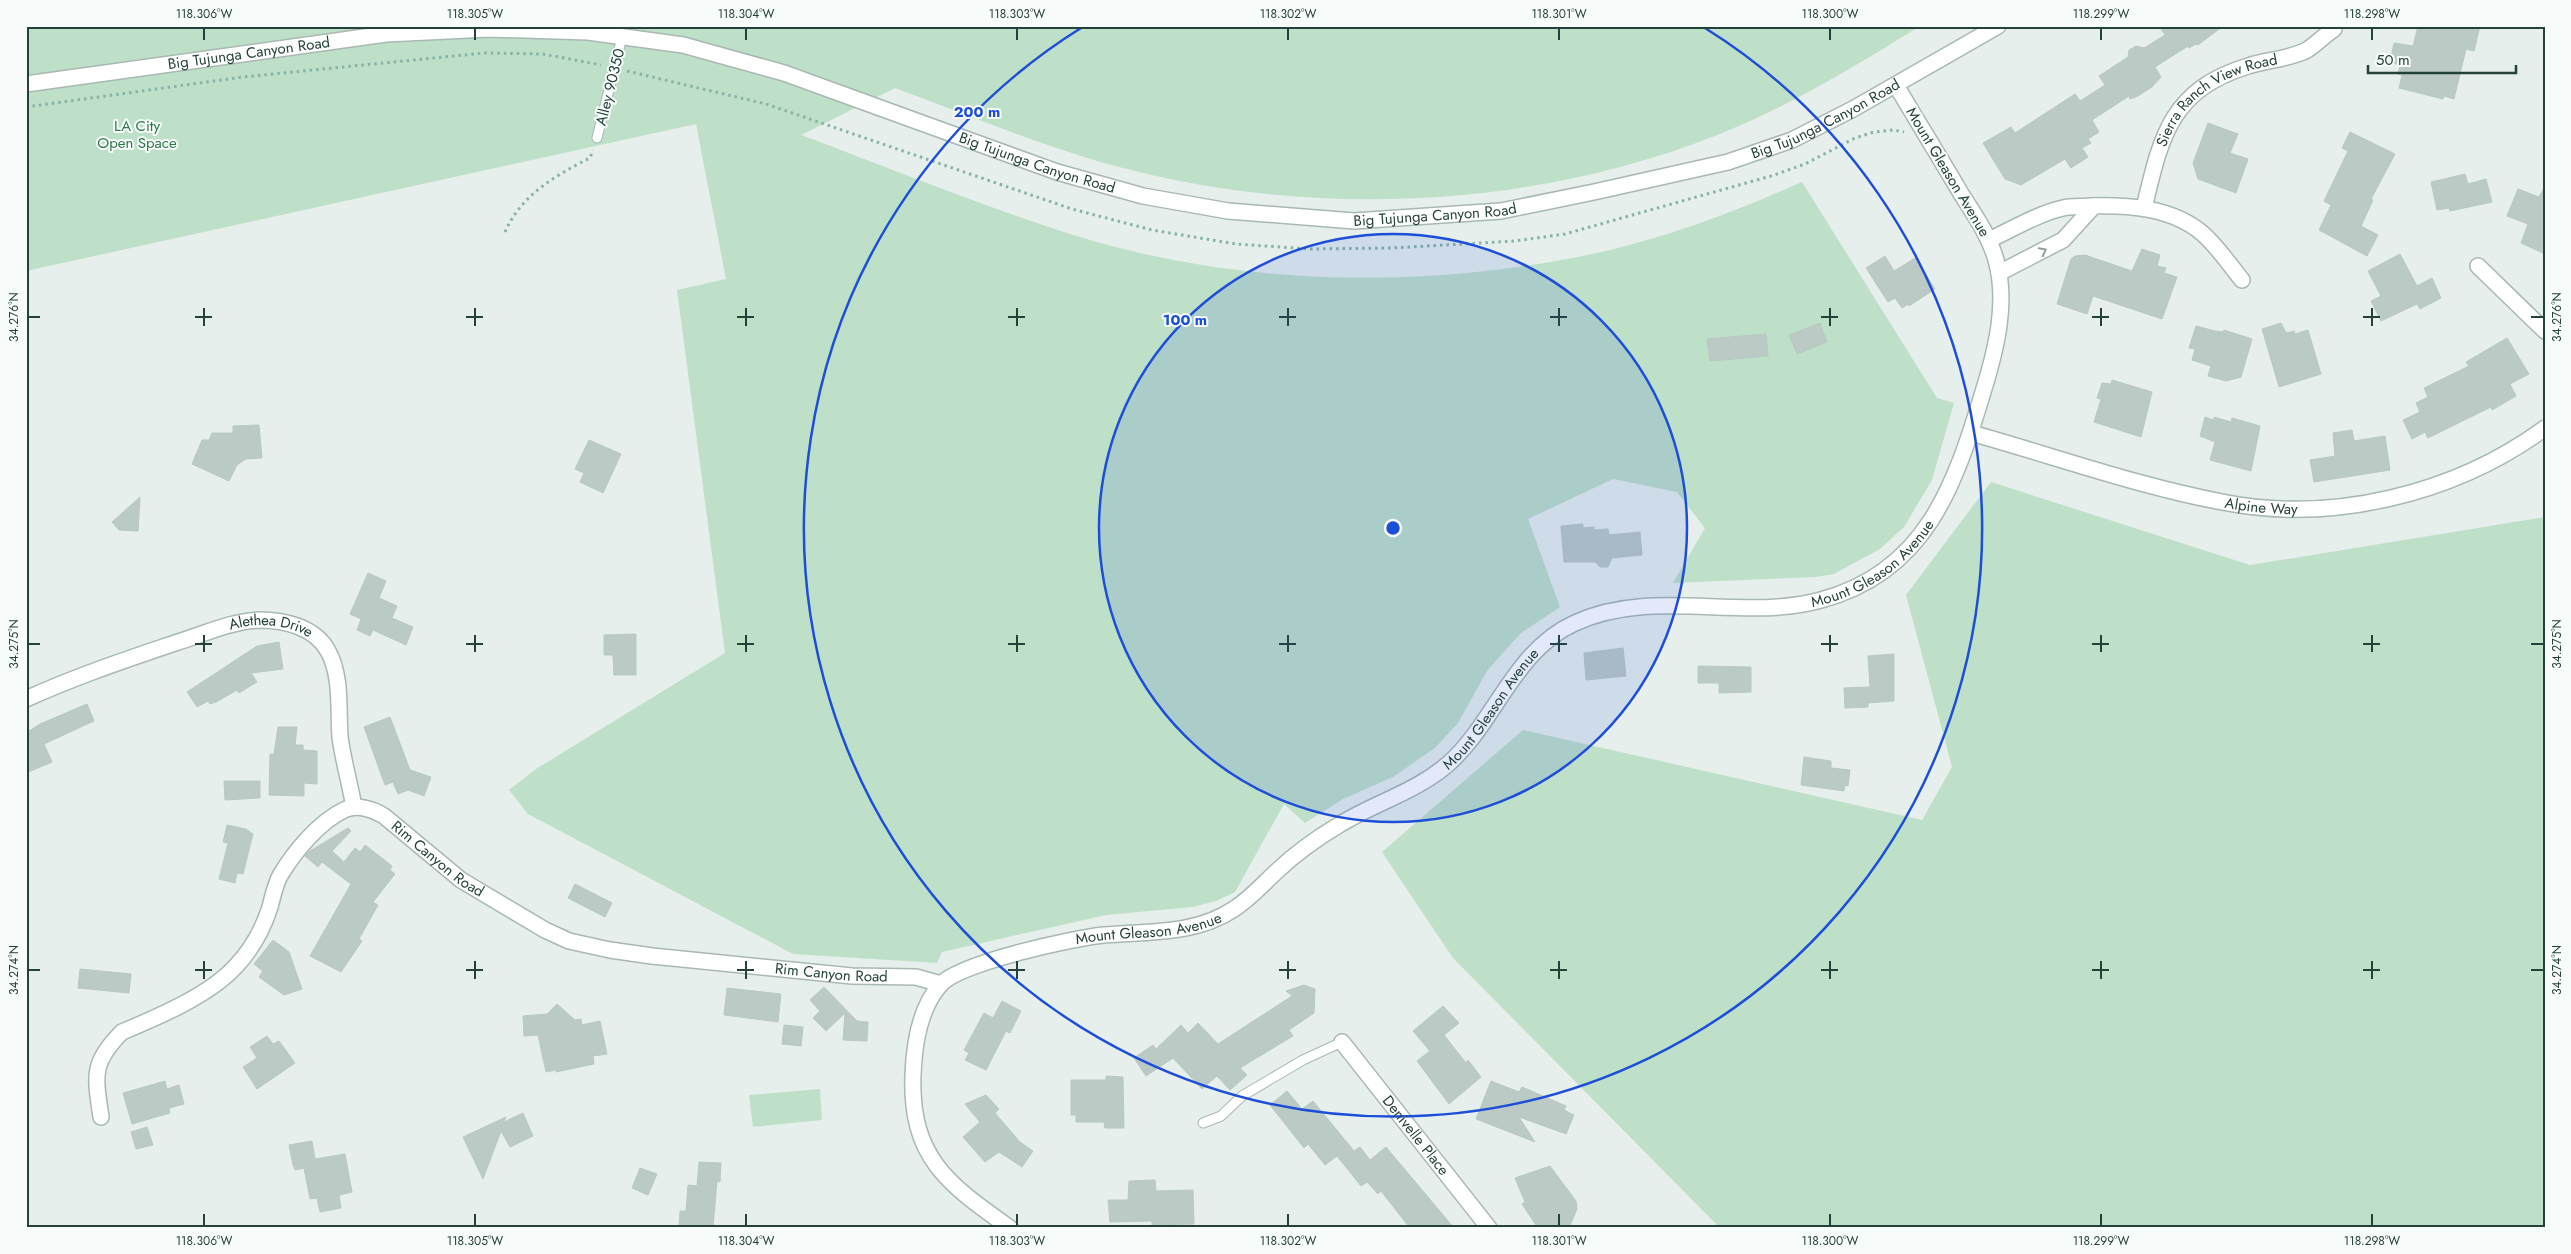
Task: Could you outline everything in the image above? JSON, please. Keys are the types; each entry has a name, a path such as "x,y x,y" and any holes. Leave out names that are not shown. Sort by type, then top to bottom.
{"street":[{"name":"Big Tujunga Canyon Road","path":"26,84 386,34 489,29 588,32 683,44 784,73 1057,172 1143,196 1228,211 1354,221 1500,211 1728,162 1792,140 1896,85 1998,26"},
{"name":"Sierra Ranch View Road","path":"2144,208 2159,146 2169,125 2182,105 2205,85 2227,73 2306,50 2334,28"},
{"name":"Mount Gleason Avenue","path":"1010,1228 945,1178 925,1150 918,1131 912,1081 914,1050 929,1003 941,984 951,976 972,968 1071,940 1101,935 1173,931 1203,925 1231,912 1254,894 1295,855 1317,839 1363,810 1418,785 1448,764 1475,734 1519,671 1556,633 1574,623 1630,607 1745,608 1790,606 1816,602 1865,584 1880,574 1909,549 1932,520 1956,476 1971,433 1998,333 2001,303 2000,273 1990,240 1896,85"},
{"path":"2000,273 2063,240 2094,206"},
{"path":"1990,240 2038,216 2064,207 2144,208 2173,216 2201,232 2218,248 2242,280"},
{"path":"2478,266 2545,331"},
{"name":"Alpine Way","path":"1971,433 2201,498 2244,506 2290,508 2338,506 2423,490 2500,456 2545,428"},
{"name":"Alethea Drive","path":"26,699 111,665 221,628 258,620 280,622 306,629 316,635 323,643 334,666 340,738 354,807"},
{"path":"101,1117 95,1078 99,1062 115,1039 122,1032 175,1007 220,981 235,967 254,943 266,918 279,876 301,845 344,810 354,807"},
{"name":"Rim Canyon Road","path":"354,807 374,810 384,816 461,880 545,930 569,941 610,950 652,956 852,976 916,976 941,984"},
{"name":"Denivelle Place","path":"1342,1042 1488,1228"}],"lane":[{"name":"Alley 90350","path":"597,138 622,37"},
{"path":"1203,1123 1221,1116 1250,1091 1303,1060 1342,1042"}],"path":[{"path":"505,232 509,222 524,203 550,179 590,158 597,138"}],"green space":[{"name":"LA City Open Space","path":"26,26 1920,26 1797,98 1720,134 1650,158 1578,177 1505,190 1430,198 1356,199 1281,195 1207,186 1135,171 1074,154 895,88 801,135 1002,211 1070,234 1135,252 1202,265 1269,273 1337,277 1405,277 1473,272 1540,264 1606,251 1706,221 1802,182 1937,398 1954,403 1932,480 1904,527 1880,549 1834,574 1816,577 1673,583 1705,528 1677,492 1613,479 1528,519 1560,607 1521,633 1501,655 1487,671 1458,723 1435,748 1393,777 1343,799 1305,823 1284,804 1235,892 1216,901 1193,907 1106,915 942,952 937,963 793,954 528,814 509,790 536,769 725,653 677,290 726,279 696,124 26,271"},
{"path":"1991,482 2250,565 2545,517 2545,1228 1720,1228 1453,958 1382,852 1523,730 1922,820 1952,767 1906,595"},
{"path":"820,1089 822,1120 753,1127 749,1095"}],"building":[{"path":"2159,26 2223,26 2198,45 2196,44 2189,48 2188,46 2155,67 2161,77 2152,87 2138,96 2130,99 2129,96 2092,120 2099,132 2088,139 2091,143 2082,148 2088,157 2071,168 2065,159 2021,185 2005,179 1983,143 2011,127 2015,133 2075,94 2080,101 2105,85 2099,76 2128,57 2129,50 2136,46 2144,48 2165,35"},
{"path":"2418,26 2480,26 2474,51 2466,49 2454,99 2444,96 2443,99 2399,88 2402,75 2398,74 2400,65 2390,62 2394,43 2413,46"},
{"path":"2208,123 2238,134 2230,153 2248,159 2236,193 2198,179 2193,163"},
{"path":"2350,132 2395,154 2371,199 2373,200 2361,226 2378,235 2367,256 2319,230 2331,205 2324,201 2348,151 2342,148"},
{"path":"2465,174 2468,184 2486,179 2492,202 2450,211 2449,208 2437,210 2431,182"},
{"path":"2545,186 2545,254 2521,243 2528,224 2507,216 2518,189 2539,197"},
{"path":"2142,249 2160,255 2157,266 2166,268 2164,273 2177,277 2162,319 2093,296 2087,314 2057,304 2071,259 2075,256 2085,255 2132,271"},
{"path":"2400,254 2417,286 2432,278 2441,298 2420,309 2417,304 2381,321 2371,301 2381,296 2368,271"},
{"path":"1885,256 1894,271 1915,258 1935,289 1909,306 1908,304 1902,308 1895,298 1888,302 1866,268"},
{"path":"1820,323 1827,342 1797,354 1789,335"},
{"path":"2281,323 2286,333 2294,331 2295,334 2308,330 2321,374 2279,387 2262,329"},
{"path":"2196,326 2215,331 2223,332 2224,330 2252,339 2241,377 2226,381 2208,376 2211,366 2192,360 2195,349 2189,348"},
{"path":"1766,334 1768,356 1710,361 1707,339"},
{"path":"2507,338 2529,374 2510,384 2516,396 2492,410 2491,407 2428,438 2425,432 2412,439 2403,420 2420,412 2416,403 2428,397 2424,388 2469,366 2466,362"},
{"path":"2112,380 2152,392 2141,437 2094,422 2101,399 2097,398 2102,383 2111,384"},
{"path":"2205,417 2214,420 2214,417 2231,422 2232,418 2260,426 2251,471 2210,460 2215,442 2200,436"},
{"path":"259,425 262,458 246,459 237,465 229,481 192,464 202,440 209,440 212,433 233,433 233,426"},
{"path":"2352,430 2354,441 2385,436 2390,470 2314,482 2310,460 2335,456 2333,433"},
{"path":"589,440 621,454 603,493 580,482 584,473 575,469"},
{"path":"140,497 138,531 119,530 112,522"},
{"path":"1583,524 1583,528 1594,527 1594,530 1608,529 1609,535 1640,532 1642,555 1612,558 1608,567 1600,567 1595,562 1564,562 1561,526"},
{"path":"368,573 386,581 379,598 397,606 392,618 413,627 406,645 373,630 370,636 357,630 361,619 350,614"},
{"path":"636,634 636,675 614,675 613,655 604,655 604,635"},
{"path":"279,642 283,669 251,673 257,682 239,693 237,690 216,702 210,704 208,701 197,707 187,692 257,646"},
{"path":"1623,648 1626,676 1586,680 1584,653"},
{"path":"1894,654 1894,701 1868,703 1868,707 1845,708 1844,688 1870,687 1868,656"},
{"path":"1698,666 1751,667 1751,692 1719,693 1719,683 1698,683"},
{"path":"87,704 94,721 44,744 52,762 26,773 26,733 40,724"},
{"path":"390,717 410,770 431,777 424,796 408,790 398,794 393,782 385,785 364,727"},
{"path":"278,727 297,727 295,745 303,745 303,750 317,751 317,784 304,783 304,796 269,795 270,754 274,754"},
{"path":"1804,757 1831,761 1831,768 1850,770 1848,786 1845,785 1844,791 1801,785"},
{"path":"224,781 260,781 260,798 225,800"},
{"path":"227,825 246,829 253,834 243,874 237,873 235,883 219,879 228,843 223,842"},
{"path":"348,828 351,831 332,851 344,862 355,848 360,852 365,845 392,866 390,870 395,874 373,902 378,905 359,939 362,941 341,972 310,956 351,884 322,862 318,867 305,856"},
{"path":"575,884 612,903 605,917 568,898"},
{"path":"273,940 289,952 302,989 284,995 259,977 263,971 254,964"},
{"path":"80,969 131,974 129,993 78,988"},
{"path":"1304,985 1315,989 1314,1013 1289,1030 1293,1036 1240,1068 1247,1075 1230,1090 1217,1076 1202,1089 1173,1058 1146,1076 1134,1058 1153,1045 1156,1049 1181,1025 1188,1033 1198,1023 1218,1044 1292,996 1286,991"},
{"path":"824,987 857,1021 868,1022 867,1041 843,1040 845,1013 826,1031 813,1018 820,1011 810,1000"},
{"path":"727,988 781,994 778,1022 724,1015"},
{"path":"1002,1001 1021,1011 1010,1033 1006,1031 986,1070 965,1060 969,1053 964,1050 984,1013 993,1018"},
{"path":"557,1004 575,1020 581,1019 582,1025 600,1021 607,1054 593,1056 594,1064 556,1072 556,1070 546,1072 538,1035 524,1036 523,1016 547,1014"},
{"path":"1443,1006 1459,1023 1444,1035 1466,1063 1468,1060 1481,1077 1449,1104 1417,1061 1430,1051 1413,1031"},
{"path":"784,1025 803,1027 801,1046 782,1044"},
{"path":"267,1036 273,1044 279,1041 295,1063 257,1089 243,1067 257,1058 250,1047"},
{"path":"1106,1076 1123,1077 1124,1128 1105,1128 1104,1122 1076,1122 1076,1115 1071,1115 1071,1080 1106,1080"},
{"path":"165,1081 167,1089 179,1085 184,1104 169,1108 170,1113 132,1124 123,1093"},
{"path":"1491,1081 1519,1092 1522,1087 1566,1106 1564,1110 1574,1115 1566,1134 1519,1117 1535,1142 1476,1119"},
{"path":"1287,1091 1302,1109 1313,1101 1354,1151 1360,1147 1370,1160 1386,1147 1454,1228 1410,1228 1381,1191 1378,1194 1367,1182 1361,1186 1337,1156 1325,1165 1308,1144 1304,1148 1270,1105"},
{"path":"986,1095 999,1109 995,1113 1020,1142 1033,1151 1022,1167 999,1152 985,1162 963,1137 980,1122 965,1104"},
{"path":"523,1113 533,1136 510,1147 501,1131 483,1179 463,1137 506,1117 504,1122"},
{"path":"147,1127 153,1145 136,1149 131,1132"},
{"path":"312,1141 315,1159 345,1154 352,1192 339,1195 341,1208 320,1212 317,1198 310,1199 304,1168 295,1170 289,1145"},
{"path":"699,1162 721,1163 720,1182 717,1181 713,1228 679,1228 680,1211 686,1211 688,1185 697,1186"},
{"path":"1550,1166 1576,1201 1577,1209 1569,1228 1538,1228 1522,1204 1525,1202 1515,1178"},
{"path":"640,1168 657,1174 648,1195 632,1188"},
{"path":"1155,1180 1156,1191 1193,1190 1194,1224 1152,1225 1152,1221 1110,1222 1108,1200 1128,1200 1129,1181"}]}
